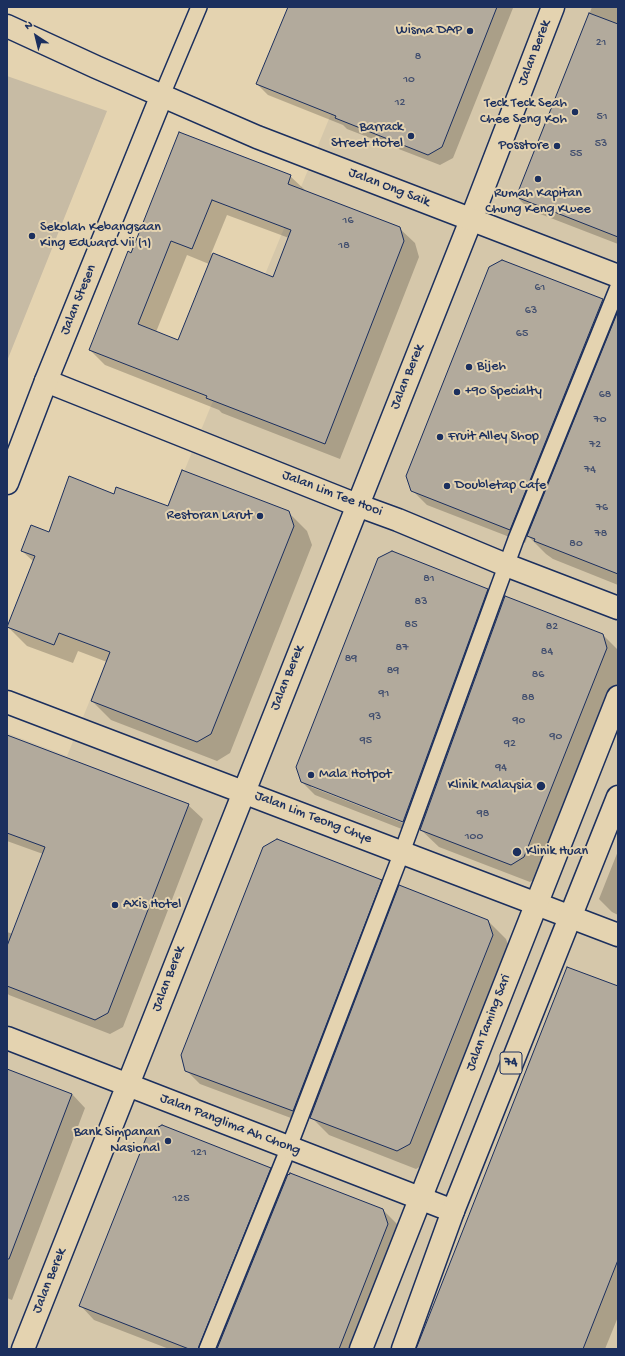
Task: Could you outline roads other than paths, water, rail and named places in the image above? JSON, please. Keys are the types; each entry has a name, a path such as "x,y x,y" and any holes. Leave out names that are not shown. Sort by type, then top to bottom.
{"street":[{"name":"Jalan Berek","path":"23,1349 471,220 553,7"},
{"name":"Jalan Ong Saik","path":"7,26 96,67 257,137 618,276"},
{"name":"Jalan Stesen","path":"7,483 46,381 162,95"},
{"name":"Jalan Lim Tee Hooi","path":"46,381 398,520 506,565 618,608"},
{"name":"Jalan Taming Sari","path":"361,1349 618,697"},
{"name":"Jalan Lim Teong Chye","path":"7,702 618,935"},
{"name":"74","path":"403,1349 453,1211 618,797"},
{"name":"Jalan Panglima Ah Chong","path":"7,1038 453,1211"}],"lane":[{"path":"162,95 199,7"},
{"path":"206,1349 289,1147 402,852 506,565 618,287"}],"place":[{"name":"Wisma DAP","path":"470,31"},
{"name":"Teck Teck Seah Chee Seng Koh","path":"575,112"},
{"name":"Barrack Street Hotel","path":"411,136"},
{"name":"Posstore","path":"557,146"},
{"name":"Rumah Kapitan Chung Keng Kwee","path":"538,179"},
{"name":"Sekolah Kebangsaan King Edward Vii (1)","path":"32,236"},
{"name":"Bijeh","path":"469,367"},
{"name":"+90 Specialty","path":"457,392"},
{"name":"Fruit Alley Shop","path":"440,437"},
{"name":"Doubletap Cafe","path":"447,486"},
{"name":"Restoran Larut","path":"260,516"},
{"name":"Mala Hotpot","path":"311,775"},
{"name":"Klinik Malaysia","path":"541,786"},
{"name":"Klinik Huan","path":"517,852"},
{"name":"Axis Hotel","path":"115,905"},
{"name":"Bank Simpanan Nasional","path":"168,1141"}]}
